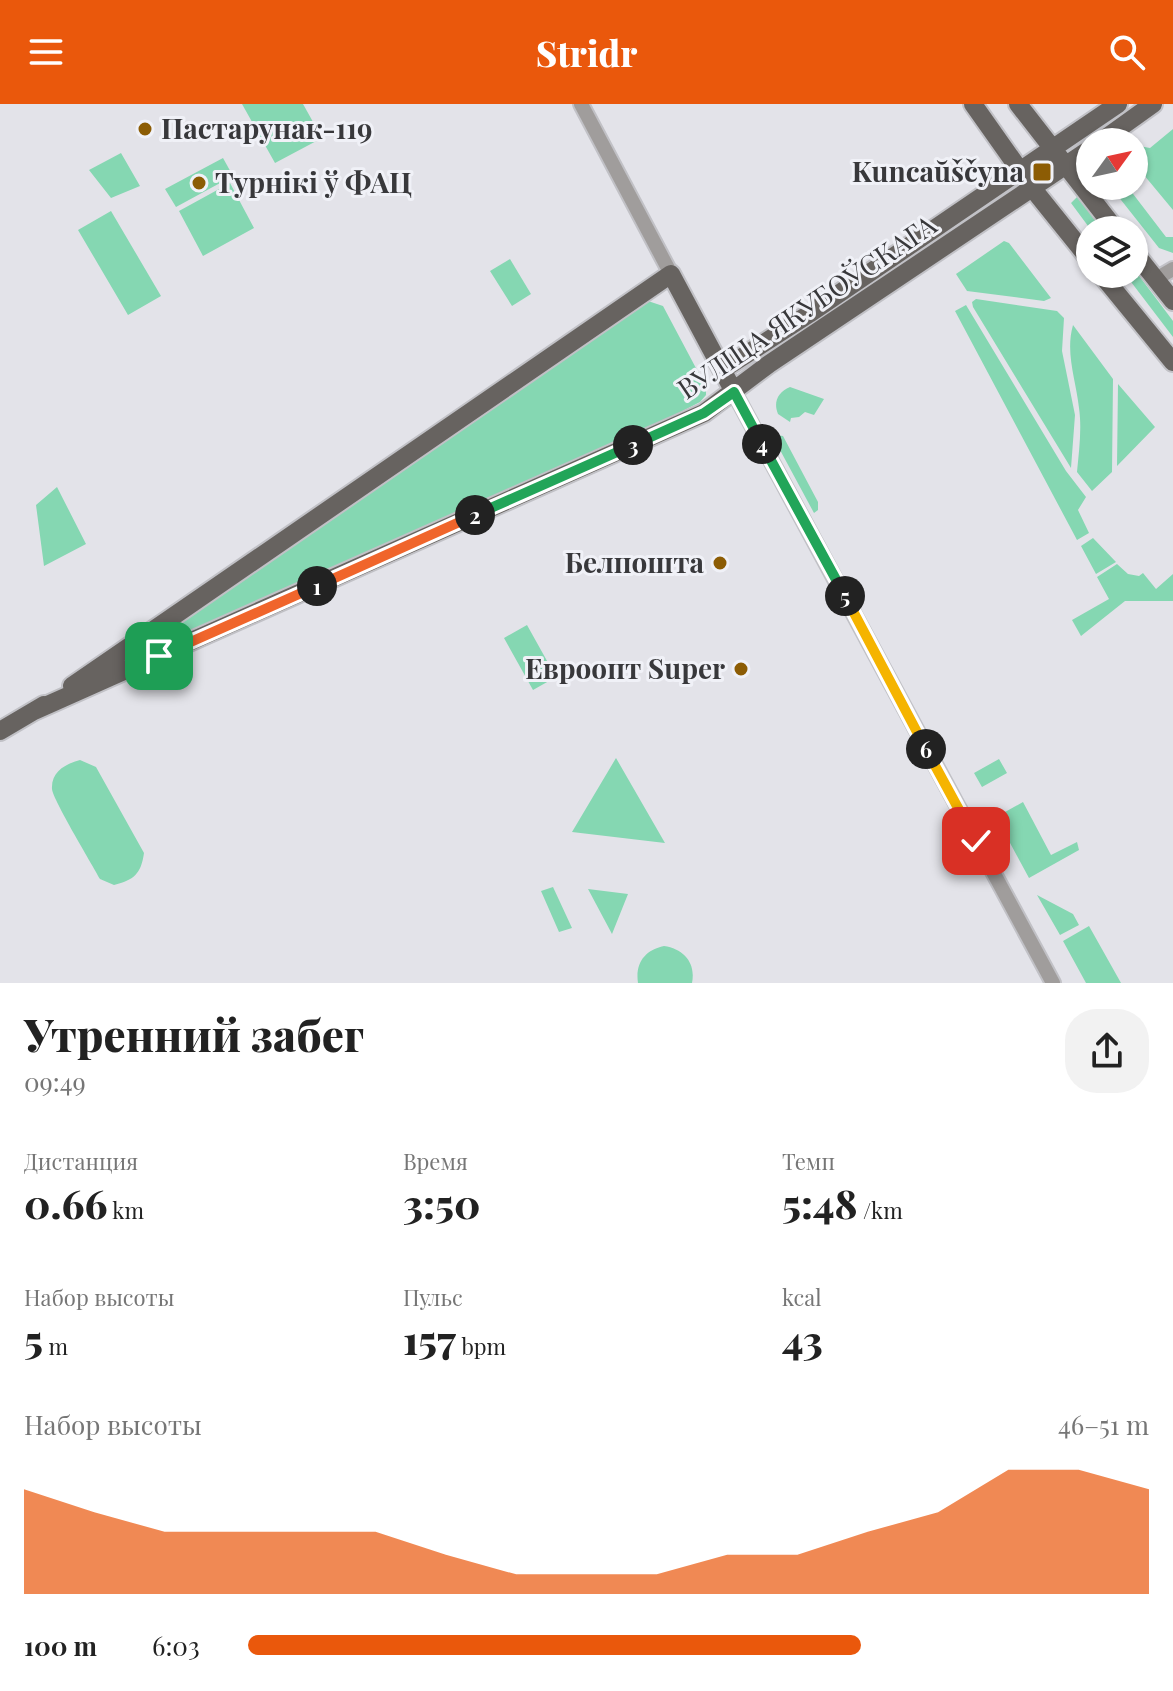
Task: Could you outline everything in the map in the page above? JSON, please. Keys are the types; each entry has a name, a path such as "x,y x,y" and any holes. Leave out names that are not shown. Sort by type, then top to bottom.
{"main road":[{"path":"973,104 1020,172 1076,243"},
{"path":"1018,104 1105,216"},
{"name":"ВУЛІЦА ЯКУБОЎСКАГА","path":"722,370 1118,104"},
{"path":"1120,128 1153,104"},
{"name":"ВУЛІЦА ЯКУБОЎСКАГА","path":"34,711 704,413 769,364 1076,159"},
{"path":"1148,269 1173,301"},
{"path":"671,274 734,392"},
{"name":"ВУЛІЦА ЯКУБОЎСКАГА","path":"0,731 34,711 671,274"},
{"path":"1112,288 1173,362"}],"street":[{"path":"581,104 671,274"},
{"path":"1156,279 1173,269"},
{"path":"734,392 1053,983"}],"green space":[{"path":"242,104 303,104 322,138 275,163"},
{"path":"1173,129 1173,210 1148,180 1150,148"},
{"path":"121,153 140,186 111,198 89,170"},
{"name":"Турнікі ў ФАЦ","path":"223,158 233,176 176,207 165,189"},
{"path":"230,183 254,228 203,256 179,211"},
{"path":"1076,198 1080,200 1093,216 1081,216 1071,203"},
{"path":"1121,200 1138,200 1166,237 1173,237 1173,253 1159,248 1148,234 1148,216 1134,216"},
{"path":"111,211 161,296 128,315 78,230"},
{"path":"1004,241 1009,243 1051,298 1044,301 967,291 956,274"},
{"path":"510,259 531,294 512,306 490,271"},
{"path":"1136,288 1148,288 1173,321 1173,337"},
{"path":"976,299 1057,311 1064,318 1062,351 1075,415 1071,468 973,307 972,302"},
{"path":"648,301 663,306 706,387 706,395 700,402 624,441 103,674"},
{"path":"966,305 1066,471 1086,497 1078,510 1089,533 1077,540 955,311"},
{"path":"1073,325 1113,379 1112,472 1092,491 1077,472 1080,424 1071,356"},
{"path":"1118,384 1155,427 1117,466"},
{"path":"790,387 824,399 814,415 805,412 791,418 790,422 778,414 778,398"},
{"path":"783,436 818,502 818,510 814,513 773,437"},
{"path":"57,487 86,544 44,566 36,505"},
{"path":"1093,538 1116,562 1096,574 1081,546"},
{"path":"1117,564 1128,574 1139,576 1143,573 1156,589 1173,574 1173,601 1125,601 1081,636 1072,620 1109,599 1097,577"},
{"path":"527,625 556,677 533,690 504,638"},
{"path":"616,758 665,843 572,832"},
{"path":"999,759 1007,773 982,787 974,773"},
{"path":"80,760 96,767 144,853 138,871 121,883 114,885 100,879 52,789 56,773"},
{"path":"1023,802 1051,855 1077,842 1079,850 1029,878 996,817"},
{"path":"553,887 572,928 559,932 541,891"},
{"path":"588,889 628,894 612,934"},
{"path":"1037,895 1073,914 1079,925 1060,935"},
{"path":"1089,926 1121,983 1086,983 1063,941"},
{"path":"664,946 677,950 687,958 692,969 692,983 638,983 638,969 643,958"}],"place":[{"name":"Пастарунак-119","path":"145,129"},
{"name":"Kuncaŭščyna","path":"1042,172"},
{"name":"Турнікі ў ФАЦ","path":"199,183"},
{"name":"Белпошта","path":"720,563"},
{"name":"Евроопт Super","path":"741,669"}],"route":[{"path":"159,656 704,413 734,392 976,841"}]}
